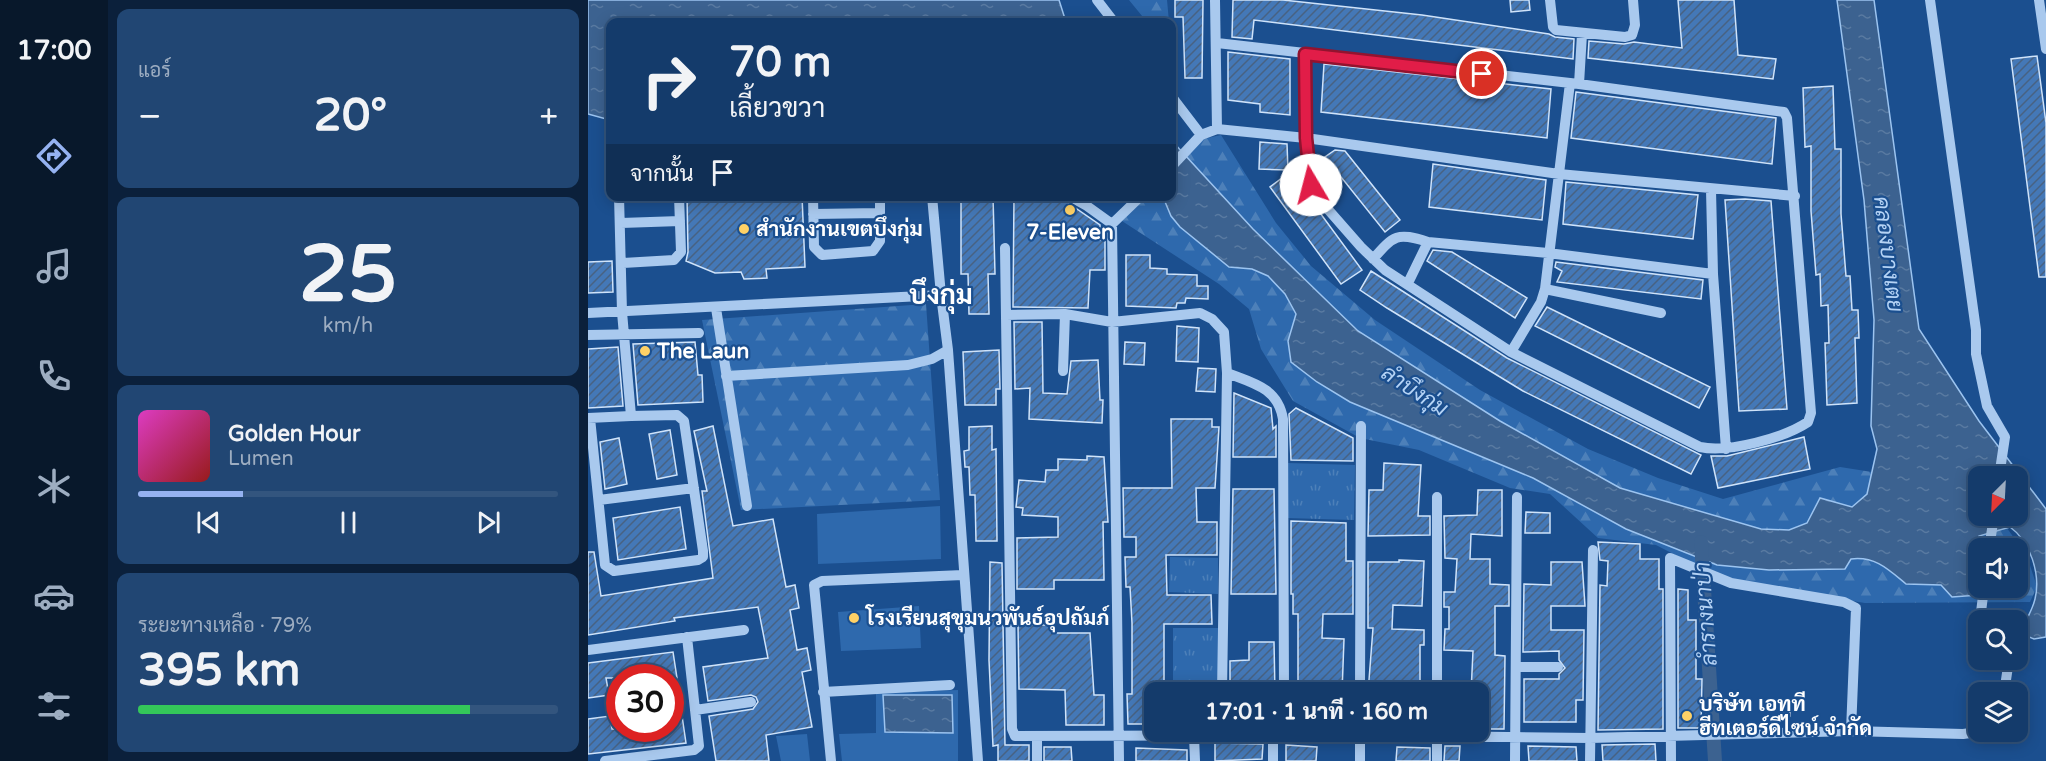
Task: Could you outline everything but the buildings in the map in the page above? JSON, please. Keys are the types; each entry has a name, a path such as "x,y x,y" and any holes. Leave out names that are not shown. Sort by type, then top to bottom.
{"street":[{"path":"1097,0 1111,18"},
{"path":"1215,0 1217,129"},
{"path":"1550,0 1553,27 1560,31 1632,35 1635,25 1633,0"},
{"path":"1930,0 1976,330 1976,354 1987,406 2005,437 2000,466"},
{"path":"2042,5 2046,50"},
{"path":"1511,352 1545,289 1559,174 1582,34"},
{"path":"1217,43 1780,110 1787,118 1795,196 1811,418 1806,424 1791,431 1726,449 1700,447 1511,352 1385,270 1318,198 1311,185 1306,138 1305,54"},
{"path":"1176,102 1201,135"},
{"path":"1176,162 1201,135 1217,129 1306,138 1559,174 1711,190 1795,196"},
{"path":"1711,190 1713,274 1726,449"},
{"path":"619,201 623,263 622,312 626,335 631,416"},
{"path":"623,263 674,261 679,257 681,252 679,201"},
{"path":"813,201 814,247 822,255 873,251 880,241 880,201"},
{"path":"932,201 948,350 978,761"},
{"path":"1079,201 1112,224"},
{"path":"1119,761 1112,224 1136,201"},
{"path":"813,214 880,213"},
{"path":"621,223 680,221"},
{"path":"1373,259 1395,237 1401,236 1428,242 1548,253 1713,274"},
{"path":"1408,283 1428,242"},
{"path":"1005,248 1012,729 1015,736 1037,738 1144,736"},
{"path":"1545,289 1661,313"},
{"path":"588,313 941,295"},
{"path":"716,308 747,506"},
{"path":"1063,371 1065,314"},
{"path":"1006,315 1065,314 1112,322 1200,314 1221,326 1224,332 1227,373 1222,682"},
{"path":"588,335 699,333"},
{"path":"726,376 908,364 932,359 948,350"},
{"path":"1227,373 1271,392 1277,399 1282,412 1284,682"},
{"path":"631,416 682,417 703,551 703,557 693,562 614,571 605,565 589,418 631,416"},
{"path":"1360,682 1361,426"},
{"path":"598,500 694,488"},
{"path":"1437,497 1437,682"},
{"path":"1515,761 1517,497"},
{"path":"1590,761 1593,550"},
{"path":"1671,761 1669,559 1672,558 1731,583 1844,602 1856,608 1851,731"},
{"path":"831,761 814,585 822,581 963,575"},
{"path":"1982,609 1983,598"},
{"path":"588,650 744,630"},
{"path":"605,761 694,750 699,746 687,637"},
{"path":"1516,667 1558,667"},
{"path":"823,692 950,685"},
{"path":"695,710 751,702"},
{"path":"1489,737 1590,738 1851,731 1968,734"},
{"path":"1037,738 1037,761"},
{"path":"1194,742 1195,761"},
{"path":"1273,761 1278,742"},
{"path":"1360,742 1360,761"},
{"path":"1437,742 1437,761"}],"green space":[{"path":"1129,0 1167,0 1169,18 1144,18"},
{"path":"1221,135 1276,223 1311,266 1375,320 1480,390 1588,449 1658,478 1723,499 1840,467 1910,478 1968,510 1968,526 2005,526 2014,538 1968,538 1968,598 2028,598 2028,559 2037,587 2030,602 1865,603 1724,580 1656,545 1598,538 1550,494 1510,488 1419,450 1360,438 1293,401 1261,349 1249,309 1219,284 1122,221 1142,201 1176,201 1176,167 1203,139"},
{"path":"926,304 940,500 741,510 702,320"},
{"path":"1287,463 1355,465 1354,520 1286,518"},
{"path":"940,506 941,559 818,564 817,514"},
{"path":"1170,557 1218,558 1218,594 1169,592"},
{"path":"919,606 921,648 841,651 838,612"},
{"path":"1173,628 1219,628 1219,682 1173,682"},
{"path":"958,690 958,761 842,761 839,734 876,733 876,693"},
{"path":"807,734 810,761 781,761 776,736"}],"water":[{"path":"588,0 1059,0 1065,18 606,18 606,119 588,114"},
{"path":"1837,0 1874,0 1919,329 1979,421 2013,466 1968,466 1968,526 2028,526 2028,485 2046,509 2046,637 2034,639 2028,636 2028,616 2035,599 2035,569 2028,549 2028,538 2021,538 2010,527 1979,536 1979,538 1968,538 1968,596 1952,597 1941,585 1906,584 1881,565 1860,559 1851,559 1845,569 1769,570 1717,565 1626,529 1533,478 1350,402 1317,382 1291,362 1288,341 1296,314 1285,294 1268,276 1252,269 1229,267 1180,227 1171,216 1165,201 1176,201 1176,145 1253,229 1358,331 1500,421 1620,488 1761,529 1789,530 1807,523 1820,498 1852,507 1867,494 1877,449 1871,426 1874,320 1864,200"},
{"path":"883,695 952,695 953,733 885,732"}],"waterway":[{"name":"ลำรางนาป่า","path":"1701,542 1715,761"}],"place":[{"name":"7-Eleven","path":"1070,210"},
{"name":"สำนักงานเขตบึงกุ่ม","path":"744,229"},
{"name":"The Laun","path":"645,351"},
{"name":"โรงเรียนสุขุมนวพันธ์อุปถัมภ์","path":"854,618"},
{"name":"บริษัท เอทูที ฮีทเตอร์ดีไซน์ จำกัด","path":"1687,716"}],"district":[{"name":"บึงกุ่ม","path":"941,295"}],"route":[{"path":"1311,185 1306,138 1305,54 1482,74"}],"water label":[{"name":"คลองบางเตย","path":"1889,254"},
{"name":"ลำบึงกุ่ม","path":"1415,390"}]}
